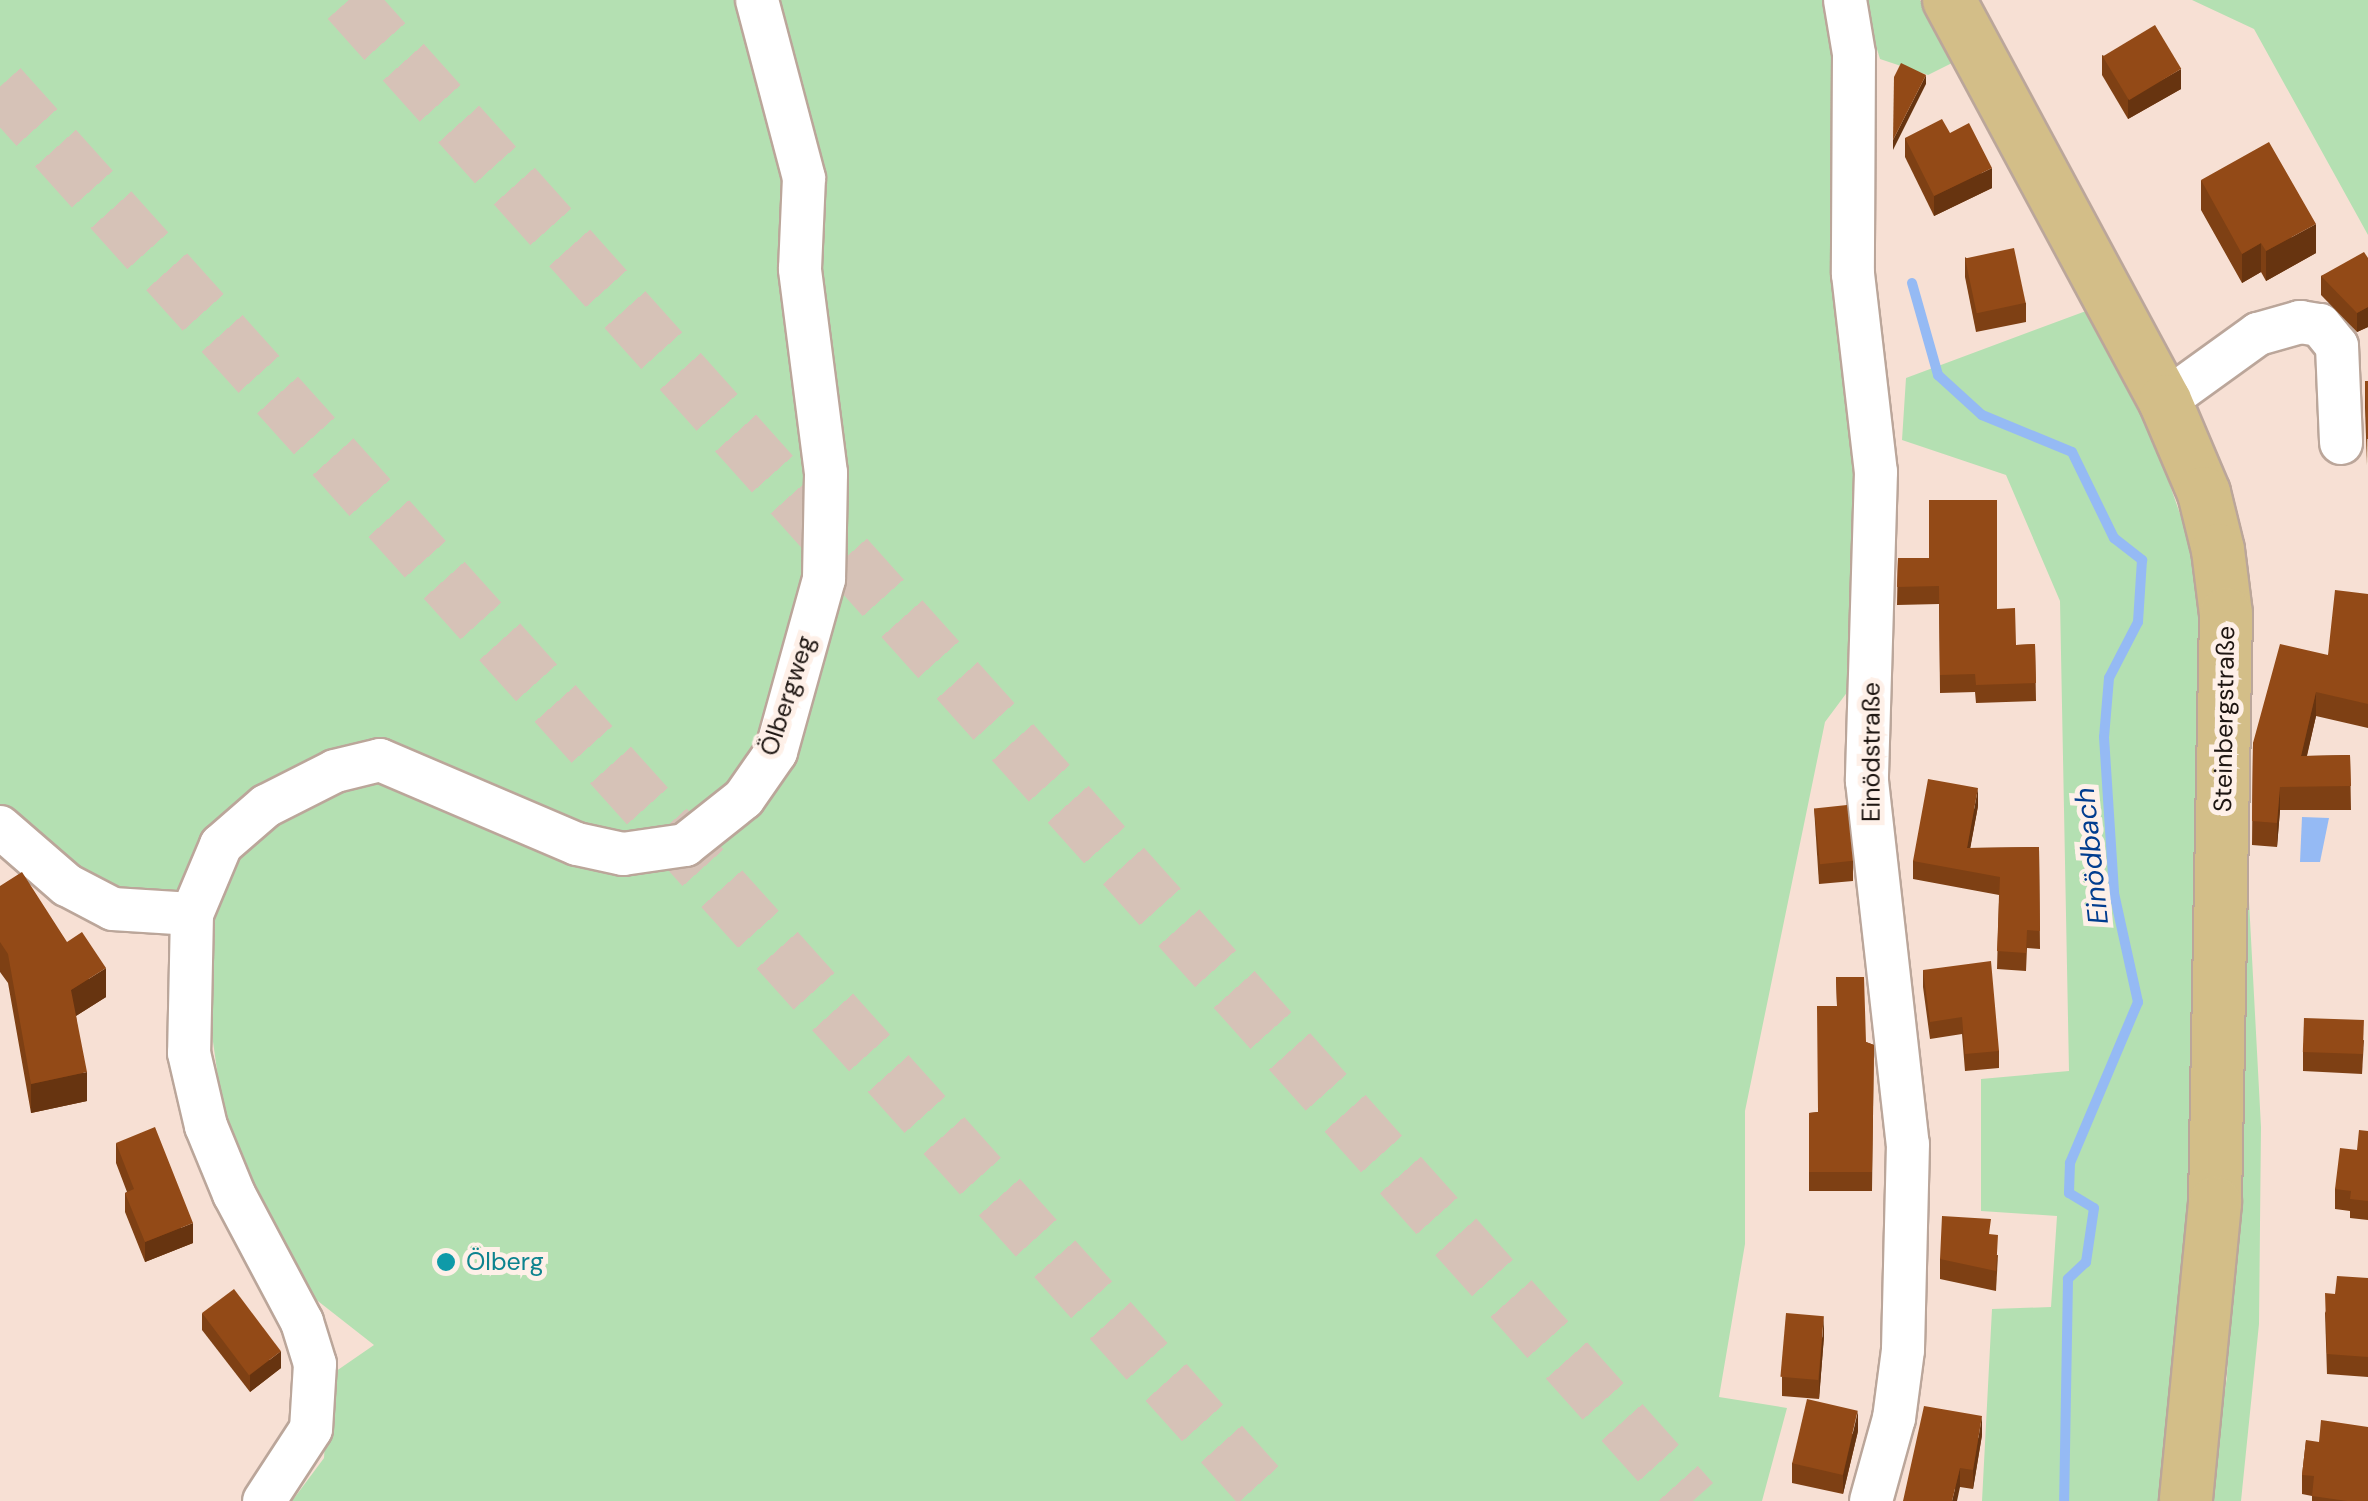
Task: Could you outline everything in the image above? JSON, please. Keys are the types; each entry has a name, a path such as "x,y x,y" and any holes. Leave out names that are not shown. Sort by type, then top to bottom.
{"main road":[{"name":"Steinbergstraße","path":"1949,0 2165,400 2204,494 2226,614 2215,1203 2186,1501"}],"street":[{"name":"Ölbergweg","path":"264,1501 311,1429 315,1364 206,1126 189,1054 192,914 220,845 266,806 335,771 380,760 577,844 623,854 685,845 744,798 776,752 824,580 826,473 800,269 804,178 757,0"},
{"name":"Einödstraße","path":"1845,0 1854,54 1853,274 1876,472 1867,781 1908,1144 1903,1350 1894,1418 1871,1501"},
{"path":"2165,400 2258,334 2300,322 2320,325 2338,346 2341,444"},
{"path":"0,827 67,885 112,909 192,914"}],"green space":[{"path":"0,0 1831,0 1862,431 1854,683 1825,722 1745,1111 1745,1244 1719,1397 1787,1408 1762,1501 292,1501 324,1458 329,1376 374,1345 300,1287 229,1156 195,913 58,865 0,811"},
{"path":"1862,0 1920,0 1952,63 1928,75 1880,59"},
{"path":"2192,0 2368,0 2368,235 2254,29"},
{"path":"2086,311 2156,445 2187,534 2201,620 2202,1116 2164,1501 1982,1501 1992,1309 2051,1307 2057,1216 1981,1211 1981,1079 2069,1071 2060,601 2006,475 1902,440 1906,378"},
{"path":"2242,899 2249,901 2261,1127 2259,1324 2241,1501 2207,1501 2227,1377"}],"water":[{"path":"2302,817 2329,818 2320,862 2300,862"}],"building":[{"path":"2155,25 2181,69 2129,100 2103,56"},
{"path":"1901,63 1926,75 1893,140 1894,77"},
{"path":"1942,119 1950,133 1969,123 1992,168 1934,196 1905,138"},
{"path":"2269,142 2316,224 2266,251 2261,243 2242,254 2201,180"},
{"path":"2014,248 2026,303 1977,313 1965,258"},
{"path":"2364,252 2368,258 2368,307 2357,313 2321,276"},
{"path":"2368,381 2368,439 2367,439"},
{"path":"1929,500 1997,500 1997,609 2015,608 2016,645 2035,644 2036,683 1976,685 1975,674 1940,675 1939,586 1897,587 1898,558 1929,558"},
{"path":"2335,590 2368,594 2368,704 2316,692 2301,756 2350,755 2351,786 2280,787 2277,823 2252,821 2253,743 2280,644 2328,655"},
{"path":"1928,779 1978,788 1967,848 2039,847 2040,931 2027,930 2026,953 1997,951 2000,877 1913,861"},
{"path":"1847,805 1853,861 1820,864 1814,808"},
{"path":"22,872 67,942 82,932 106,968 71,990 87,1072 31,1084 8,954 0,942 0,886"},
{"path":"1991,961 1999,1051 1965,1054 1962,1017 1930,1022 1923,970"},
{"path":"1836,977 1864,977 1866,1042 1874,1045 1872,1172 1809,1172 1809,1113 1818,1112 1817,1006 1837,1006"},
{"path":"2304,1018 2364,1020 2363,1054 2303,1052"},
{"path":"155,1127 193,1223 145,1242 125,1193 134,1189 116,1143"},
{"path":"2359,1130 2368,1131 2368,1201 2350,1199 2351,1191 2335,1189 2340,1148 2357,1150"},
{"path":"1942,1216 1991,1219 1989,1234 1998,1235 1996,1271 1940,1259"},
{"path":"2337,1276 2368,1278 2368,1357 2327,1354 2325,1293 2335,1294"},
{"path":"234,1289 281,1351 249,1375 202,1313"},
{"path":"1786,1313 1824,1316 1818,1380 1780,1377"},
{"path":"1807,1399 1858,1411 1843,1475 1792,1463"},
{"path":"1924,1406 1982,1416 1973,1470 1960,1468 1952,1501 1903,1501"},
{"path":"2321,1420 2368,1427 2368,1501 2312,1496 2314,1476 2302,1475 2306,1440 2319,1442"}],"waterway":[{"name":"Einödbach","path":"1912,283 1938,375 1982,415 2072,452 2114,538 2142,560 2138,622 2109,678 2104,737 2114,893 2138,1002 2070,1163 2069,1193 2094,1208 2086,1262 2068,1279 2064,1501"}],"tunnel":[{"path":"348,0 1693,1501"},
{"path":"0,86 1273,1501"}],"place":[{"name":"Ölberg","path":"446,1262"}]}
